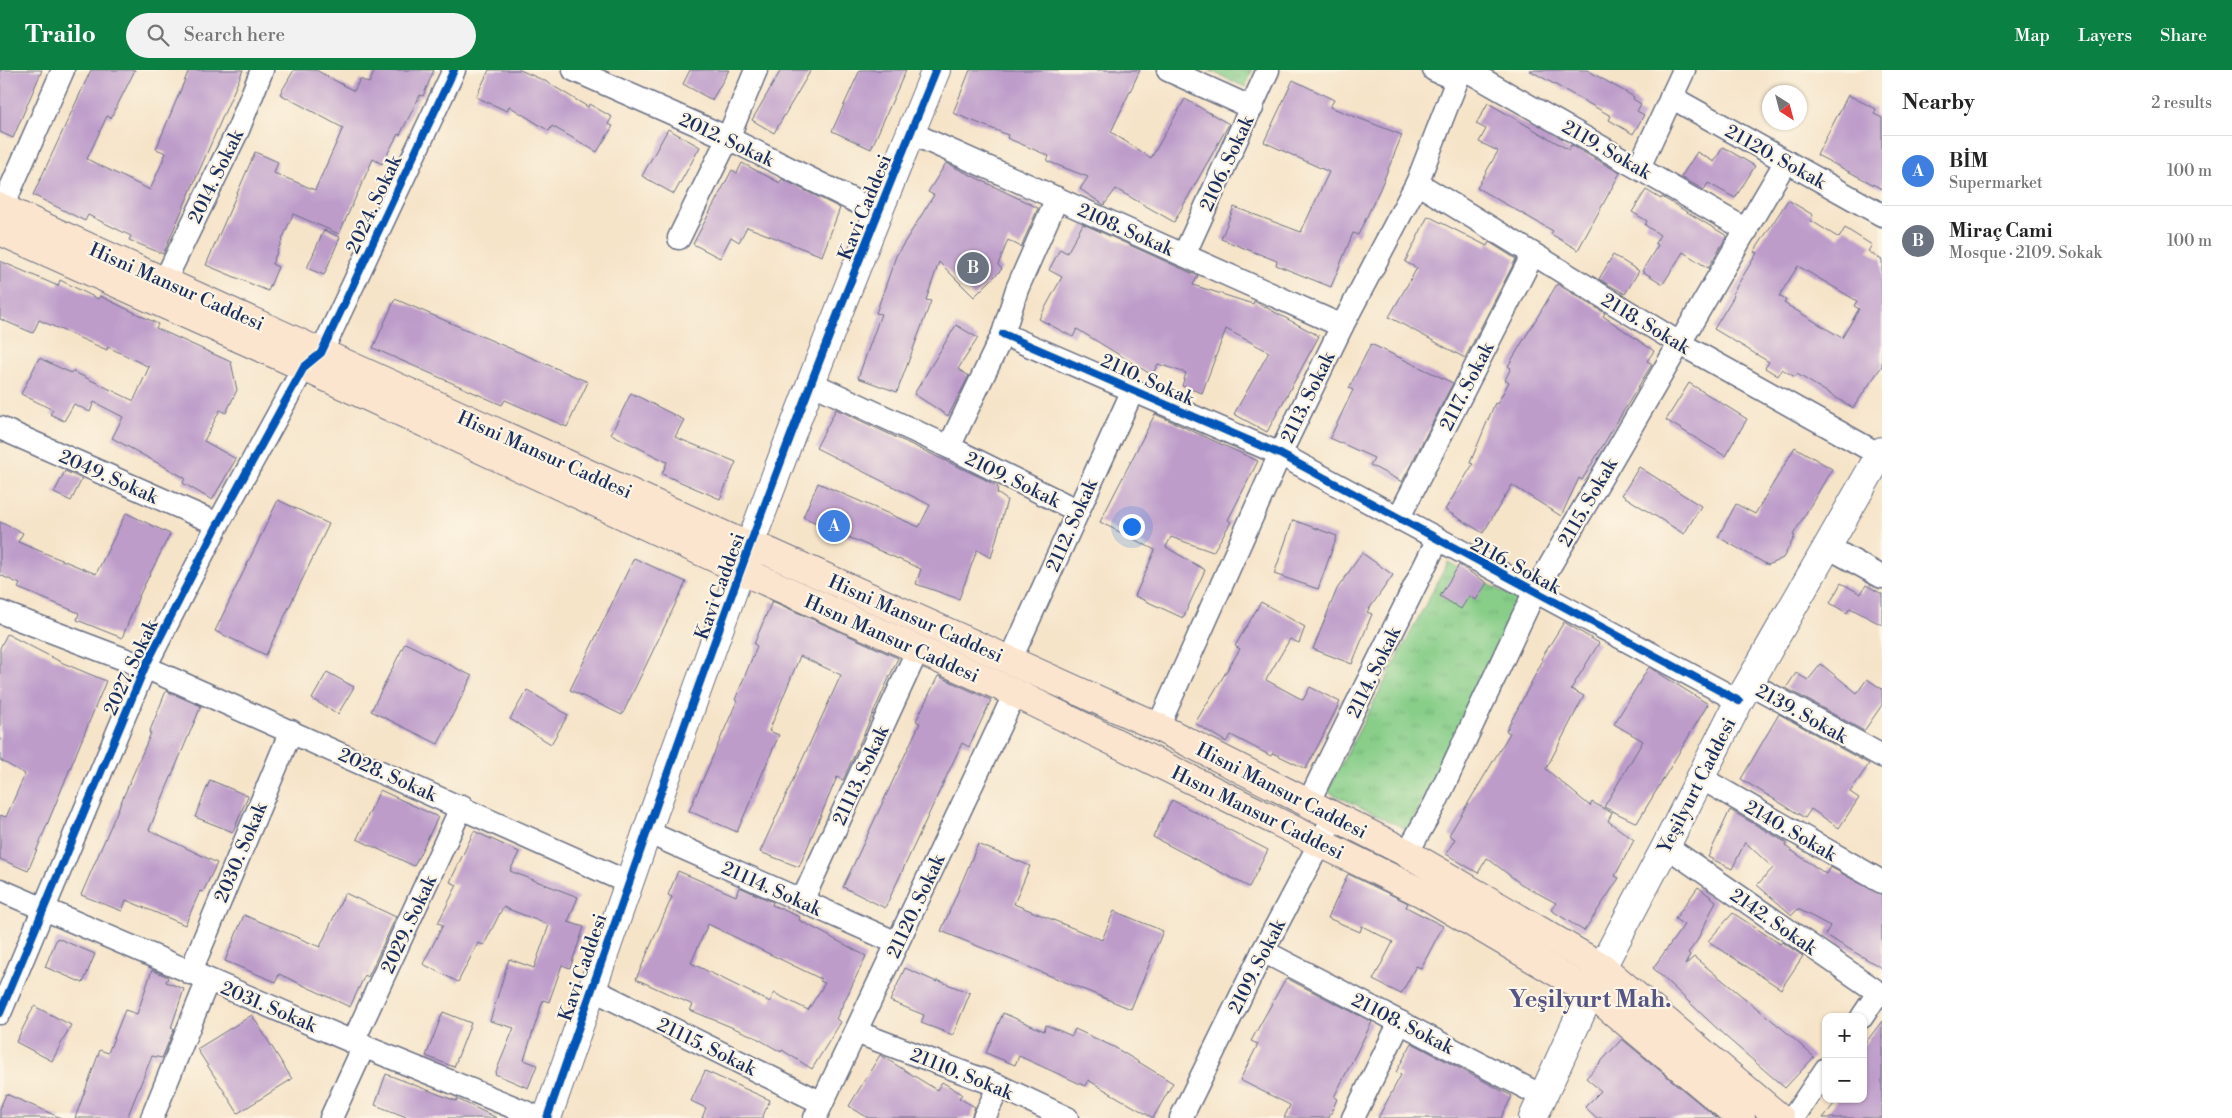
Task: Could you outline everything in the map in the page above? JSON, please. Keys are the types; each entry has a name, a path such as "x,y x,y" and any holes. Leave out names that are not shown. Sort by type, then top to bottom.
{"main road":[{"name":"Hisni Mansur Caddesi","path":"1,215 165,280 313,360 746,558 766,551 1158,726 1407,853 1602,967 1780,1118"},
{"path":"1,215 313,360"},
{"name":"Hısnı Mansur Caddesi","path":"746,558 918,649 1015,693 1422,893 1590,992 1741,1118"}],"street":[{"path":"1,215 63,70"},
{"name":"2014. Sokak","path":"165,280 238,130 262,70"},
{"name":"2024. Sokak","path":"313,360 454,70"},
{"name":"2012. Sokak","path":"574,70 728,138 879,213"},
{"path":"679,238 728,138 756,70"},
{"name":"Kavi Caddesi","path":"547,1118 646,832 746,558 811,383 936,70"},
{"path":"1168,70 1252,108"},
{"name":"2106. Sokak","path":"1184,255 1268,70"},
{"name":"2119. Sokak","path":"1434,70 1461,73 1639,167 1747,230"},
{"path":"1639,167 1684,70"},
{"name":"2113. Sokak","path":"1158,726 1280,454 1342,326 1417,183 1461,73"},
{"name":"21120. Sokak","path":"1670,98 1882,215"},
{"name":"2108. Sokak","path":"911,133 1342,326"},
{"name":"2115. Sokak","path":"1407,853 1435,804 1534,593 1786,161"},
{"name":"2118. Sokak","path":"1417,183 1680,343 1881,453"},
{"name":"2109. Sokak","path":"1057,198 1018,288 1003,334 949,447 1078,511"},
{"name":"2117. Sokak","path":"1398,519 1533,254"},
{"name":"2110. Sokak","path":"1003,334 1280,454"},
{"name":"2027. Sokak","path":"0,1013 145,667 218,524 313,360"},
{"path":"811,383 949,447"},
{"name":"2112. Sokak","path":"1010,661 1133,390"},
{"name":"2049. Sokak","path":"0,428 218,524"},
{"name":"Yeşilyurt Caddesi","path":"1538,1107 1602,967 1744,692 1881,453"},
{"name":"2116. Sokak","path":"1280,454 1534,593 1744,692"},
{"name":"2114. Sokak","path":"1308,803 1438,540"},
{"path":"1828,547 1882,577"},
{"name":"2028. Sokak","path":"0,612 145,667 462,806 629,882"},
{"name":"21113. Sokak","path":"802,901 918,649"},
{"name":"2139. Sokak","path":"1744,692 1882,756"},
{"name":"21120. Sokak","path":"819,1110 1015,693"},
{"name":"2030. Sokak","path":"152,1118 199,977 291,731"},
{"name":"2140. Sokak","path":"1701,778 1882,882"},
{"name":"2029. Sokak","path":"331,1118 359,1044 462,806"},
{"name":"2109. Sokak","path":"1181,1118 1263,951 1334,816"},
{"name":"21114. Sokak","path":"646,832 897,943"},
{"name":"2142. Sokak","path":"1666,846 1880,994"},
{"name":"2031. Sokak","path":"0,890 199,977 540,1118"},
{"name":"21108. Sokak","path":"1263,951 1400,1022 1538,1107"},
{"name":"21115. Sokak","path":"592,989 819,1110"},
{"path":"1865,1013 1880,994"},
{"path":"1353,1118 1400,1022"},
{"name":"21110. Sokak","path":"856,1032 999,1086 1067,1118"},
{"path":"1793,1118 1822,1075"},
{"path":"984,1118 999,1086"}],"green space":[{"path":"1209,70 1252,70 1245,87"},
{"path":"1448,562 1523,603 1408,830 1327,791"}],"building":[{"path":"0,70 42,70 13,138 0,132"},
{"path":"91,70 135,70 111,118 107,116 87,159 150,190 166,153 156,149 189,70 243,70 163,254 129,240 131,236 88,215 85,221 33,195"},
{"path":"294,70 316,70 354,91 360,79 369,83 375,70 434,70 423,96 420,95 400,135 398,134 382,164 373,159 339,234 293,214 272,264 278,267 268,291 206,265 255,152 278,162 274,173 315,190 343,128 280,94"},
{"path":"489,70 520,70 545,81 588,107 589,104 612,117 608,124 613,126 597,152 552,126 549,131 509,106 507,111 476,97"},
{"path":"690,70 729,70 712,100 683,84"},
{"path":"781,70 811,70 774,133 752,120"},
{"path":"860,70 906,70 871,149 832,131"},
{"path":"970,70 1140,70 1111,132 1151,158 1185,99 1229,124 1174,222 1116,189 1104,205 1080,189 1088,177 1047,161 1049,156 1007,138 1008,135 953,113"},
{"path":"1529,70 1587,70 1634,97 1633,99 1641,104 1637,111 1644,115 1633,134 1609,120 1611,116"},
{"path":"1293,80 1334,100 1330,107 1402,135 1380,189 1358,235 1353,233 1331,287 1276,265 1277,261 1221,239 1234,207 1301,232 1329,172 1264,142"},
{"path":"1848,95 1876,109 1874,114 1882,118 1882,189 1817,155"},
{"path":"1488,103 1569,150 1571,145 1620,173 1578,250 1551,234 1553,231 1477,188 1498,151 1479,142 1486,129 1476,124"},
{"path":"668,129 700,147 674,194 642,176"},
{"path":"1723,147 1755,166 1735,198 1708,183 1704,190 1681,177 1697,152 1714,162"},
{"path":"742,163 780,183 782,179 840,208 822,256 747,227 739,242 731,237 720,258 693,244 732,170 737,173"},
{"path":"946,163 1038,208 1021,247 1008,240 998,265 1002,269 974,297 939,262 926,300 931,301 897,392 858,378 881,314 876,313 896,256 934,195 928,192"},
{"path":"1646,190 1661,199 1662,197 1727,236 1708,268 1683,252 1663,284 1642,271 1658,245 1655,243 1660,235 1645,225 1647,221 1632,212"},
{"path":"1788,200 1813,215 1810,220 1839,238 1845,228 1872,245 1868,251 1882,260 1882,366 1853,408 1797,374 1795,377 1782,369 1778,376 1765,368 1769,362 1714,329 1734,296 1732,294 1757,253 1754,252","holes":["1798,266 1857,301 1854,306 1859,309 1842,338 1784,303 1786,300 1779,296"]},
{"path":"1428,216 1487,246 1489,242 1516,259 1465,358 1389,317 1417,268 1405,262"},
{"path":"1083,224 1198,276 1193,285 1253,304 1254,301 1319,336 1267,432 1234,414 1269,352 1226,329 1202,393 1182,386 1186,373 1158,364 1152,375 1077,329 1073,337 1039,319 1062,277 1049,270 1060,249 1067,253"},
{"path":"324,230 340,237 324,275 307,268"},
{"path":"1613,255 1639,271 1625,294 1599,279"},
{"path":"0,261 58,286 60,280 98,299 100,296 158,324 156,328 231,362 237,390 226,413 220,410 204,441 236,459 212,500 183,483 185,478 112,438 123,417 94,402 90,412 74,404 64,421 50,414 53,410 21,394 39,358 71,373 72,371 132,400 134,400 149,367 108,347 107,350 39,320 33,333 0,319"},
{"path":"1557,284 1605,313 1603,316 1654,351 1647,361 1652,364 1582,480 1579,478 1561,516 1512,485 1483,533 1445,510 1473,464 1470,463 1495,403 1497,404 1509,382 1505,380 1511,368 1508,366"},
{"path":"395,299 588,382 567,427 505,400 502,405 373,348"},
{"path":"956,325 978,338 958,369 969,376 948,416 914,394"},
{"path":"1371,344 1453,383 1402,482 1370,465 1374,458 1330,438 1353,390 1349,388"},
{"path":"1689,383 1747,419 1725,456 1666,420"},
{"path":"631,393 684,420 675,437 736,462 720,499 662,474 667,462 611,434"},
{"path":"836,409 984,479 998,487 997,493 1007,500 991,558 977,550 959,599 916,584 921,569 803,517 818,483 919,527 930,505 816,448"},
{"path":"1155,414 1258,461 1228,520 1231,522 1213,552 1171,537 1166,547 1205,570 1183,618 1135,596 1155,550 1100,522"},
{"path":"1795,447 1832,469 1793,535 1795,536 1783,558 1768,565 1718,537 1736,504 1755,514"},
{"path":"1639,467 1701,506 1684,534 1622,495"},
{"path":"65,471 82,479 71,501 54,493"},
{"path":"278,500 329,524 266,655 215,631"},
{"path":"126,513 170,534 139,596 122,638 77,620 79,613 18,588 20,584 0,575 0,522 23,533 18,542 96,574"},
{"path":"1293,520 1337,536 1318,589 1274,574"},
{"path":"1362,553 1393,575 1367,612 1372,614 1352,664 1313,649 1337,589"},
{"path":"634,558 686,582 622,715 570,690"},
{"path":"1459,565 1487,583 1476,600 1469,596 1461,609 1440,596"},
{"path":"1841,583 1861,594 1866,585 1882,594 1882,625 1850,608 1847,613 1830,603"},
{"path":"772,601 898,658 843,780 837,777 799,867 760,852 841,675 800,656 769,731 779,735 737,832 689,811 737,701 735,700 757,646 754,644"},
{"path":"1261,602 1305,627 1299,643 1290,639 1266,680 1303,700 1310,687 1340,702 1306,769 1273,753 1271,756 1231,735 1226,742 1195,723 1240,649 1235,646"},
{"path":"1564,622 1599,643 1571,689 1584,696 1546,769 1590,806 1592,802 1612,813 1608,821 1634,840 1615,876 1619,878 1584,931 1551,910 1556,903 1521,884 1487,858 1478,873 1446,854 1455,839 1449,835 1510,733 1506,731 1543,660 1541,659"},
{"path":"7,634 63,663 106,681 28,871 0,859 0,815 6,817 25,774 0,760 0,648"},
{"path":"405,643 472,676 438,744 371,711"},
{"path":"1821,664 1857,693 1867,679 1882,689 1882,705 1864,731 1786,688 1796,673 1808,680"},
{"path":"1649,667 1708,704 1637,823 1604,807 1643,741 1614,724"},
{"path":"327,672 354,687 338,714 312,699"},
{"path":"938,676 991,700 969,747 962,743 885,908 843,887 920,723 916,721"},
{"path":"527,690 568,715 551,744 510,719"},
{"path":"166,691 201,706 149,830 217,863 203,892 200,891 185,925 126,900 122,911 81,895 151,733 149,733"},
{"path":"1779,714 1869,764 1850,792 1859,798 1839,828 1811,809 1805,818 1741,779"},
{"path":"210,780 248,796 233,832 195,817"},
{"path":"380,790 438,817 414,866 357,839"},
{"path":"1172,800 1268,850 1249,887 1153,837"},
{"path":"1730,810 1787,843 1785,846 1826,874 1830,867 1882,895 1882,968 1825,935 1830,926 1798,909 1792,915 1757,885 1773,868 1745,842 1732,869 1708,857"},
{"path":"474,831 519,852 510,871 578,897 568,922 584,927 570,968 562,965 549,1002 543,1000 524,1060 537,1065 528,1088 495,1074 514,1028 490,1021 509,959 534,968 549,925 503,907 484,945 478,943 458,982 423,964 443,925 438,923 457,885 450,882"},
{"path":"978,844 1030,866 1014,904 1102,940 1114,911 1163,931 1131,1009 941,931"},
{"path":"678,871 736,896 739,887 773,902 772,905 800,917 799,920 866,956 836,1019 841,1022 812,1069 782,1050 781,1052 753,1036 690,1010 693,1005 636,979 672,897 668,895","holes":["708,924 821,979 820,981 825,983 808,1010 774,993 770,1002 691,963"]},
{"path":"1348,874 1408,903 1406,907 1443,926 1421,968 1416,966 1401,994 1373,980 1393,942 1362,926 1360,932 1328,918"},
{"path":"1698,887 1716,901 1697,941 1688,953 1690,955 1685,965 1694,957 1814,1057 1785,1088 1725,1036 1653,968 1684,925 1675,919"},
{"path":"345,893 396,917 368,977 365,975 350,1007 279,974 276,982 225,961 244,915 320,947"},
{"path":"1733,913 1780,944 1782,942 1803,956 1781,989 1708,941"},
{"path":"57,938 95,954 83,983 45,967"},
{"path":"905,968 937,982 937,980 970,993 953,1035 921,1023 924,1015 890,1001"},
{"path":"152,970 168,977 166,982 184,989 171,1028 174,1029 162,1058 152,1056 127,1118 75,1118 100,1050 108,1053 125,1010 137,1014"},
{"path":"1286,978 1372,1022 1334,1097 1337,1099 1329,1118 1284,1118 1290,1105 1240,1080 1258,1044 1251,1041"},
{"path":"34,1006 71,1025 52,1061 16,1042"},
{"path":"443,1012 471,1023 454,1067 426,1056"},
{"path":"1003,1013 1044,1031 1046,1025 1072,1036 1075,1029 1114,1047 1173,1083 1153,1118 1088,1080 1085,1086 1019,1056 1015,1065 986,1053"},
{"path":"252,1015 292,1079 238,1113 197,1049"},
{"path":"1882,1021 1882,1118 1823,1118 1835,1103 1867,1103 1867,1041"},
{"path":"1622,1039 1717,1118 1597,1118 1585,1107 1601,1091 1586,1078"},
{"path":"1412,1043 1512,1096 1501,1118 1378,1118 1401,1075 1396,1072"},
{"path":"880,1055 937,1090 942,1082 962,1094 959,1098 975,1107 971,1118 868,1118 849,1106"},
{"path":"705,1071 770,1100 762,1118 702,1118 706,1108 691,1101"},
{"path":"386,1074 456,1101 457,1099 497,1118 409,1118 375,1105"},
{"path":"6,1094 61,1118 0,1118 0,1108"}],"cycle path":[{"path":"0,1013 145,667 218,524 304,367 321,353 454,70"},
{"path":"547,1118 676,749 776,474 936,70"},
{"path":"1003,334 1280,454 1739,701"}],"place":[{"name":"Miraç Cami","path":"973,268"},
{"name":"BİM","path":"834,526"}],"district":[{"name":"Yeşilyurt Mah.","path":"1590,999"}]}
